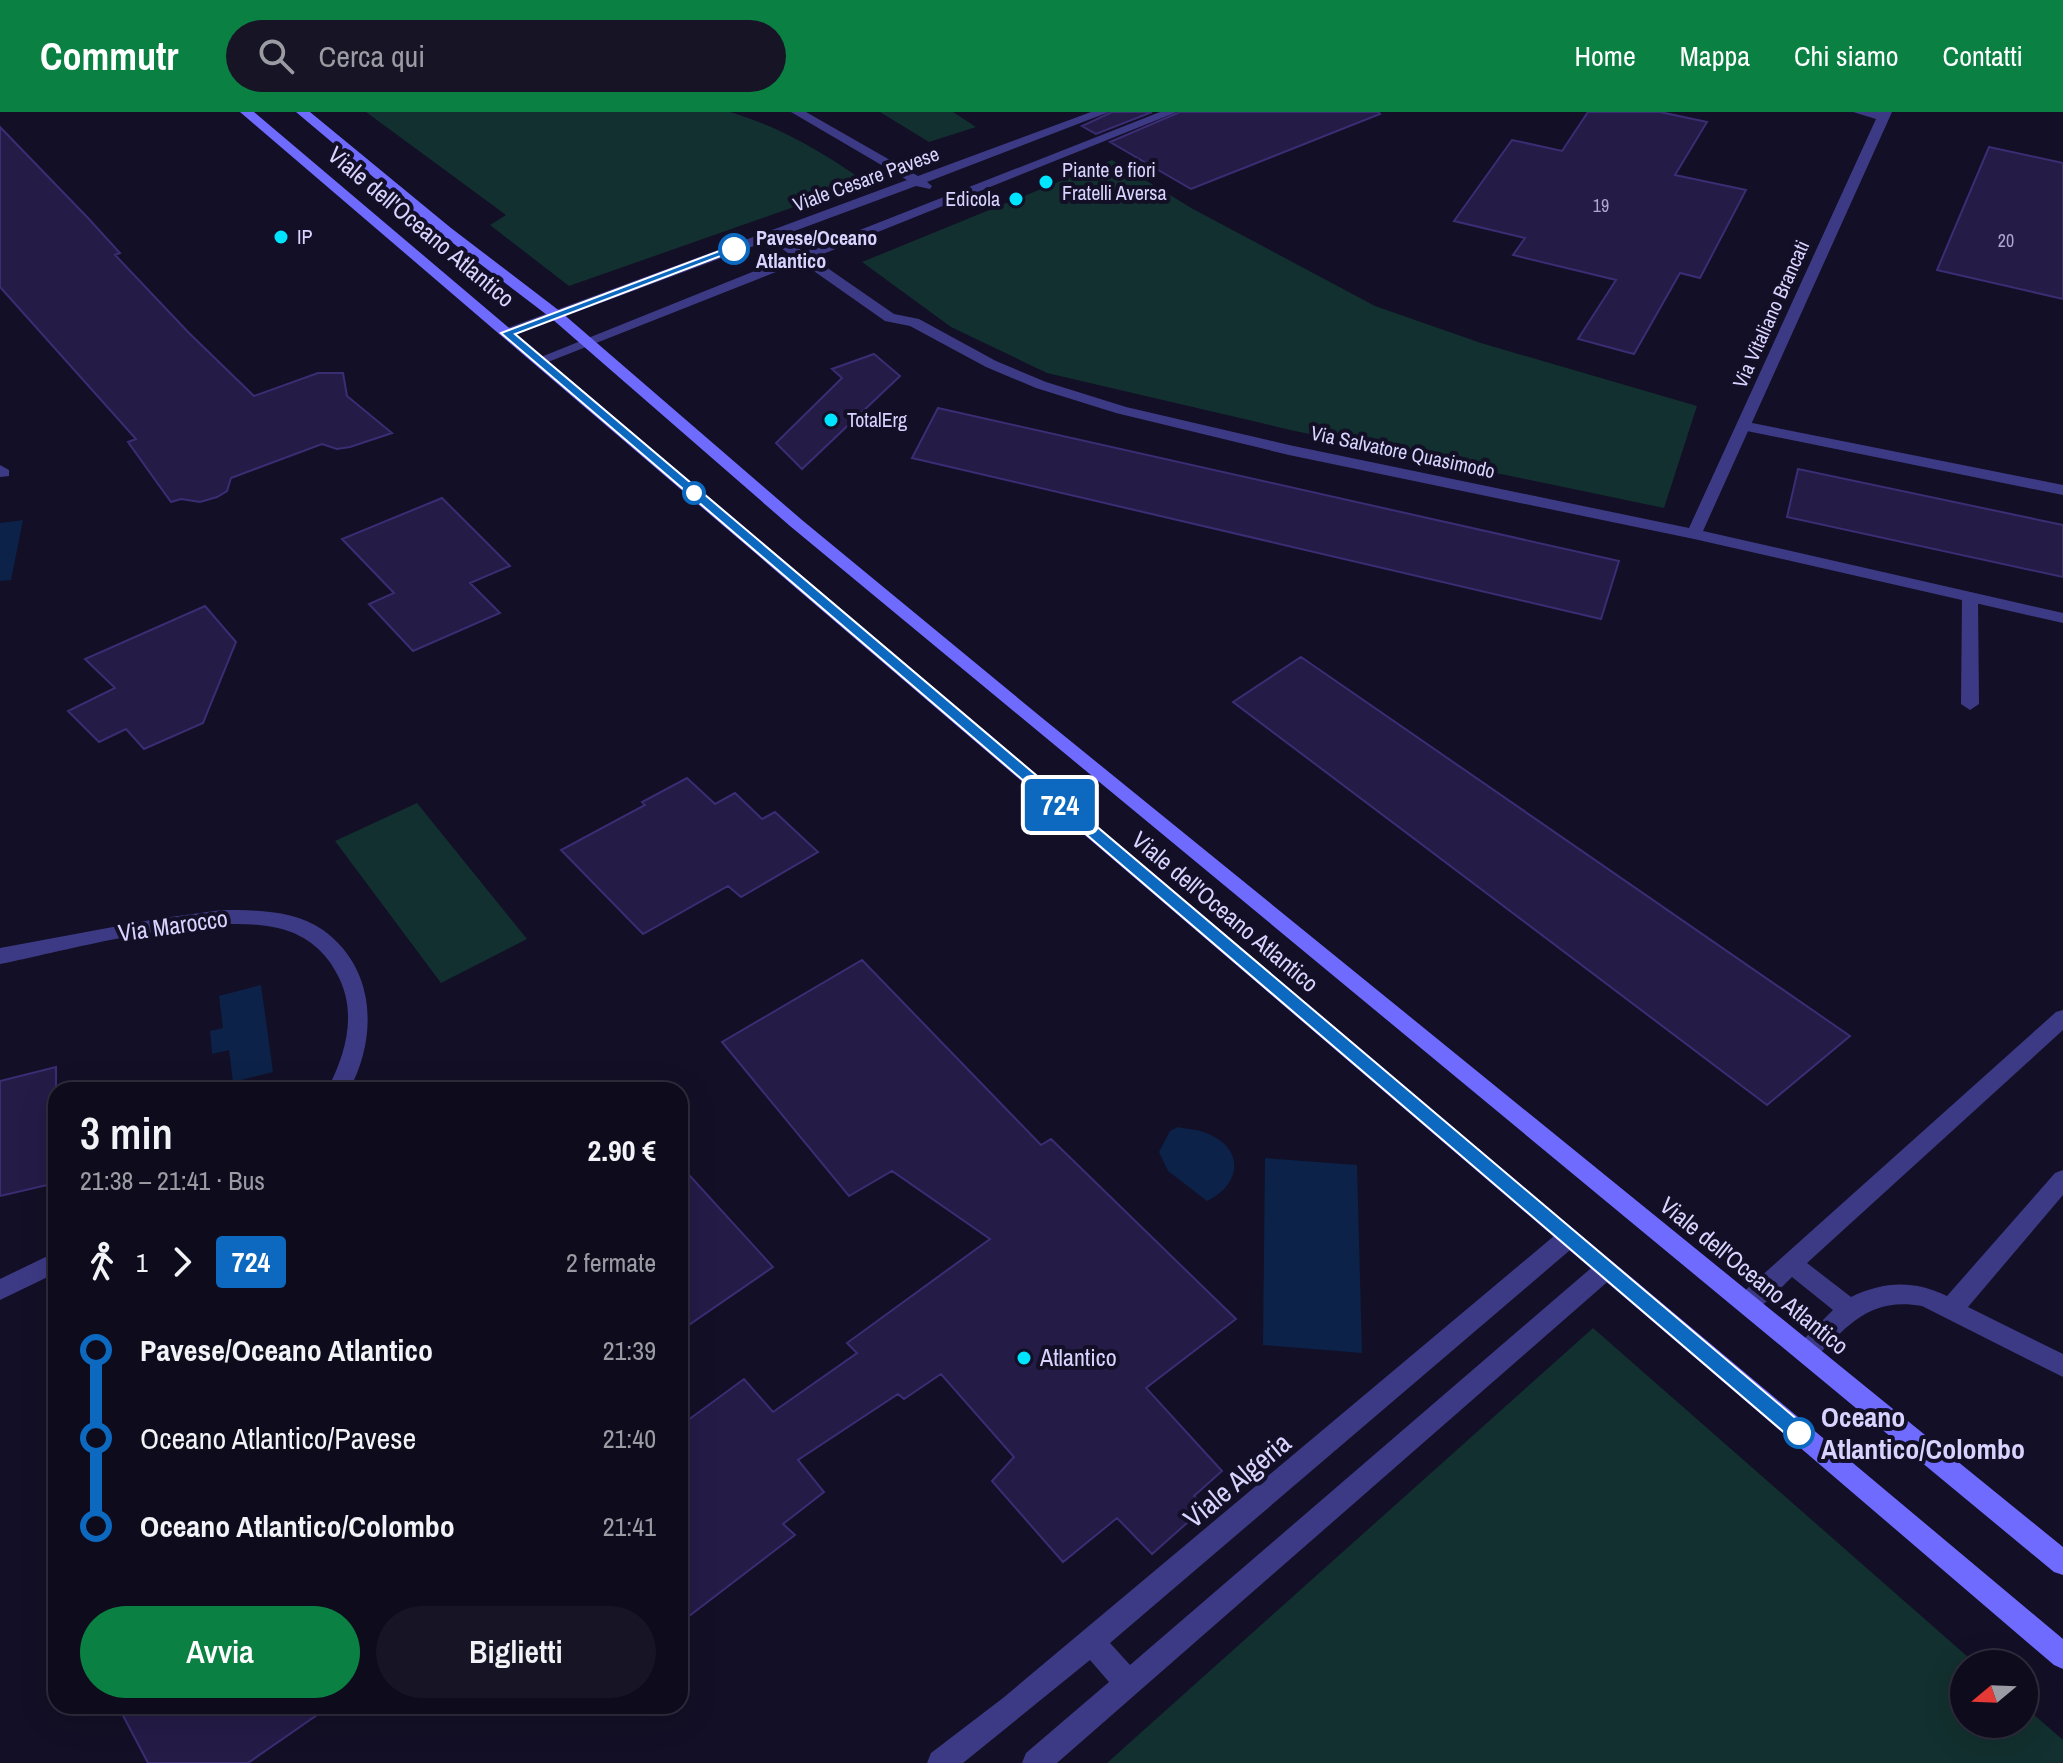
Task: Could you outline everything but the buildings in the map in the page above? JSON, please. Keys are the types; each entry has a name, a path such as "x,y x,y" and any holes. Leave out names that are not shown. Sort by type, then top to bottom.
{"main road":[{"name":"Viale dell'Oceano Atlantico","path":"246,112 1605,1270 2063,1656"},
{"name":"Viale dell'Oceano Atlantico","path":"302,112 446,231 556,315 796,523 1035,721 2063,1563"}],"street":[{"path":"797,112 852,141 946,200"},
{"name":"Viale Cesare Pavese","path":"507,333 1103,112"},
{"name":"Viale Cesare Pavese","path":"538,361 1171,112"},
{"path":"1859,112 1885,115"},
{"name":"Via Vitaliano Brancati","path":"1694,534 1885,115"},
{"name":"Via Salvatore Quasimodo","path":"771,235 890,318 914,322 991,364 1079,397 1289,450 1694,534 2063,618"},
{"path":"1742,426 2063,490"},
{"path":"1970,597 1970,704"},
{"name":"Via Marocco","path":"0,956 195,919 251,916 289,924 331,947 349,972 355,989 358,1011 354,1052 342,1082"},
{"path":"1747,1303 2063,1018"},
{"path":"1951,1309 2063,1179"},
{"name":"Viale Algeria","path":"941,1763 1092,1642 1568,1238"},
{"path":"1792,1264 1849,1309"},
{"path":"0,1290 48,1266"},
{"path":"1036,1763 1605,1270"},
{"path":"1806,1352 1849,1309 1882,1294 1904,1291 1926,1297 2063,1366"},
{"path":"1092,1642 1128,1683"}],"green space":[{"path":"366,112 730,112 800,141 865,182 569,286 490,225 506,215"},
{"path":"880,112 953,112 976,127 929,142"},
{"path":"1112,160 1193,209 1375,306 1481,343 1697,406 1664,508 1295,431 1047,373 951,327 862,262"},
{"path":"417,803 527,939 441,983 335,841"},
{"path":"1593,1328 1960,1650 1950,1650 1950,1738 2038,1738 2038,1718 2063,1740 2063,1763 1107,1763"}],"water":[{"path":"23,520 11,580 0,581 0,523"},
{"path":"261,985 273,1072 233,1082 229,1050 212,1054 210,1031 223,1028 219,996"},
{"path":"1178,1127 1216,1138 1232,1155 1233,1175 1219,1193 1207,1201 1168,1171 1159,1152 1170,1131"},
{"path":"1265,1158 1357,1165 1362,1353 1263,1345"}],"bus line":[{"name":"724","path":"734,249 507,333 1799,1433"}],"place":[{"name":"Piante e fiori Fratelli Aversa","path":"1046,182"},
{"name":"Edicola","path":"1016,199"},
{"name":"IP","path":"281,237"},
{"name":"Pavese/Oceano Atlantico","path":"734,249"},
{"name":"TotalErg","path":"831,420"},
{"name":"Atlantico","path":"1024,1358"},
{"name":"Oceano Atlantico/Colombo","path":"1799,1433"}]}
